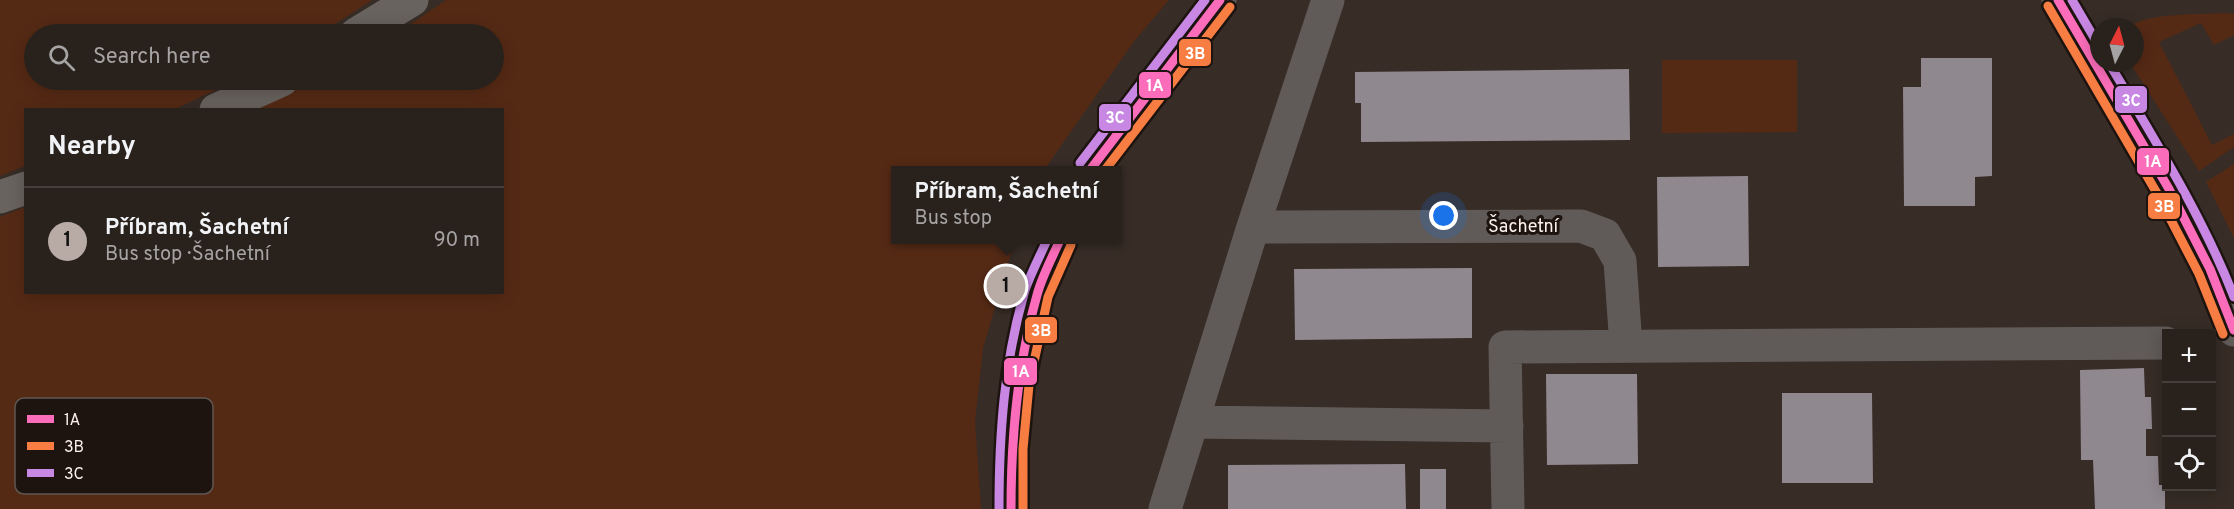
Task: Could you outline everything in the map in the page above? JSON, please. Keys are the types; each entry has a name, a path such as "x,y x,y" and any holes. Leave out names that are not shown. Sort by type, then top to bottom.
{"main road":[{"path":"372,24 412,0"},
{"path":"220,108 260,90"},
{"path":"0,197 24,189"}],"street":[{"path":"1094,166 1220,0"},
{"path":"1165,509 1253,227 1328,0"},
{"path":"2058,0 2169,189 2210,269 2234,330"},
{"name":"Šachetní","path":"1253,227 1581,226 1605,235 1620,261 1626,346"},
{"path":"1011,509 1011,448 1017,383 1037,293 1058,244"},
{"path":"2216,342 2234,342"},
{"path":"1508,509 1505,346 2162,343"},
{"path":"1192,422 1507,426"}],"shaded area":[{"path":"0,0 372,0 335,24 24,24 24,90 216,90 177,108 24,108 24,166 0,176"},
{"path":"446,0 1169,0 1135,40 1047,166 891,166 891,244 1014,244 983,348 975,422 981,509 0,509 0,217 24,207 24,294 504,294 504,108 257,108 294,90 504,90 504,24 411,24"},
{"path":"2188,14 2234,14 2234,35 2214,45 2201,23 2159,42 2212,145 2234,134 2234,147 2199,171 2136,72 2144,72 2144,20"},
{"path":"1662,60 1797,60 1797,132 1662,133"},
{"path":"2234,164 2234,238 2206,182"}],"building":[{"path":"1921,58 1992,58 1992,176 1975,177 1975,206 1904,206 1903,87 1921,87"},
{"path":"1629,69 1630,140 1361,142 1361,103 1355,103 1355,72"},
{"path":"1748,176 1749,266 1658,267 1657,177"},
{"path":"1472,268 1472,338 1295,340 1294,269"},
{"path":"2144,368 2145,397 2151,397 2152,429 2146,429 2146,456 2158,456 2159,485 2162,485 2162,491 2165,491 2165,509 2095,509 2093,460 2081,460 2080,370"},
{"path":"1546,374 1637,374 1638,464 1547,465"},
{"path":"1782,393 1872,393 1873,483 1782,483"},
{"path":"1405,464 1406,509 1228,509 1228,465"},
{"path":"1420,469 1446,469 1446,509 1420,509"}],"transit line":[{"name":"3C","path":"1080,163 1205,0"},
{"name":"1A","path":"1093,166 1220,0"},
{"name":"1A","path":"2058,0 2169,189 2210,269 2234,330"},
{"name":"3C","path":"2072,0 2090,31"},
{"name":"3B","path":"2048,6 2158,195 2199,274 2223,334"},
{"name":"3B","path":"1108,166 1230,7"},
{"name":"3C","path":"2114,72 2192,207 2234,297"},
{"name":"3C","path":"999,509 1004,399 1012,344 1025,290 1045,244"},
{"name":"1A","path":"1011,509 1016,401 1024,348 1039,288 1058,244"},
{"name":"3B","path":"1023,509 1023,449 1029,385 1048,297 1071,245"}],"place":[{"name":"Příbram, Šachetní","path":"1006,286"}]}
